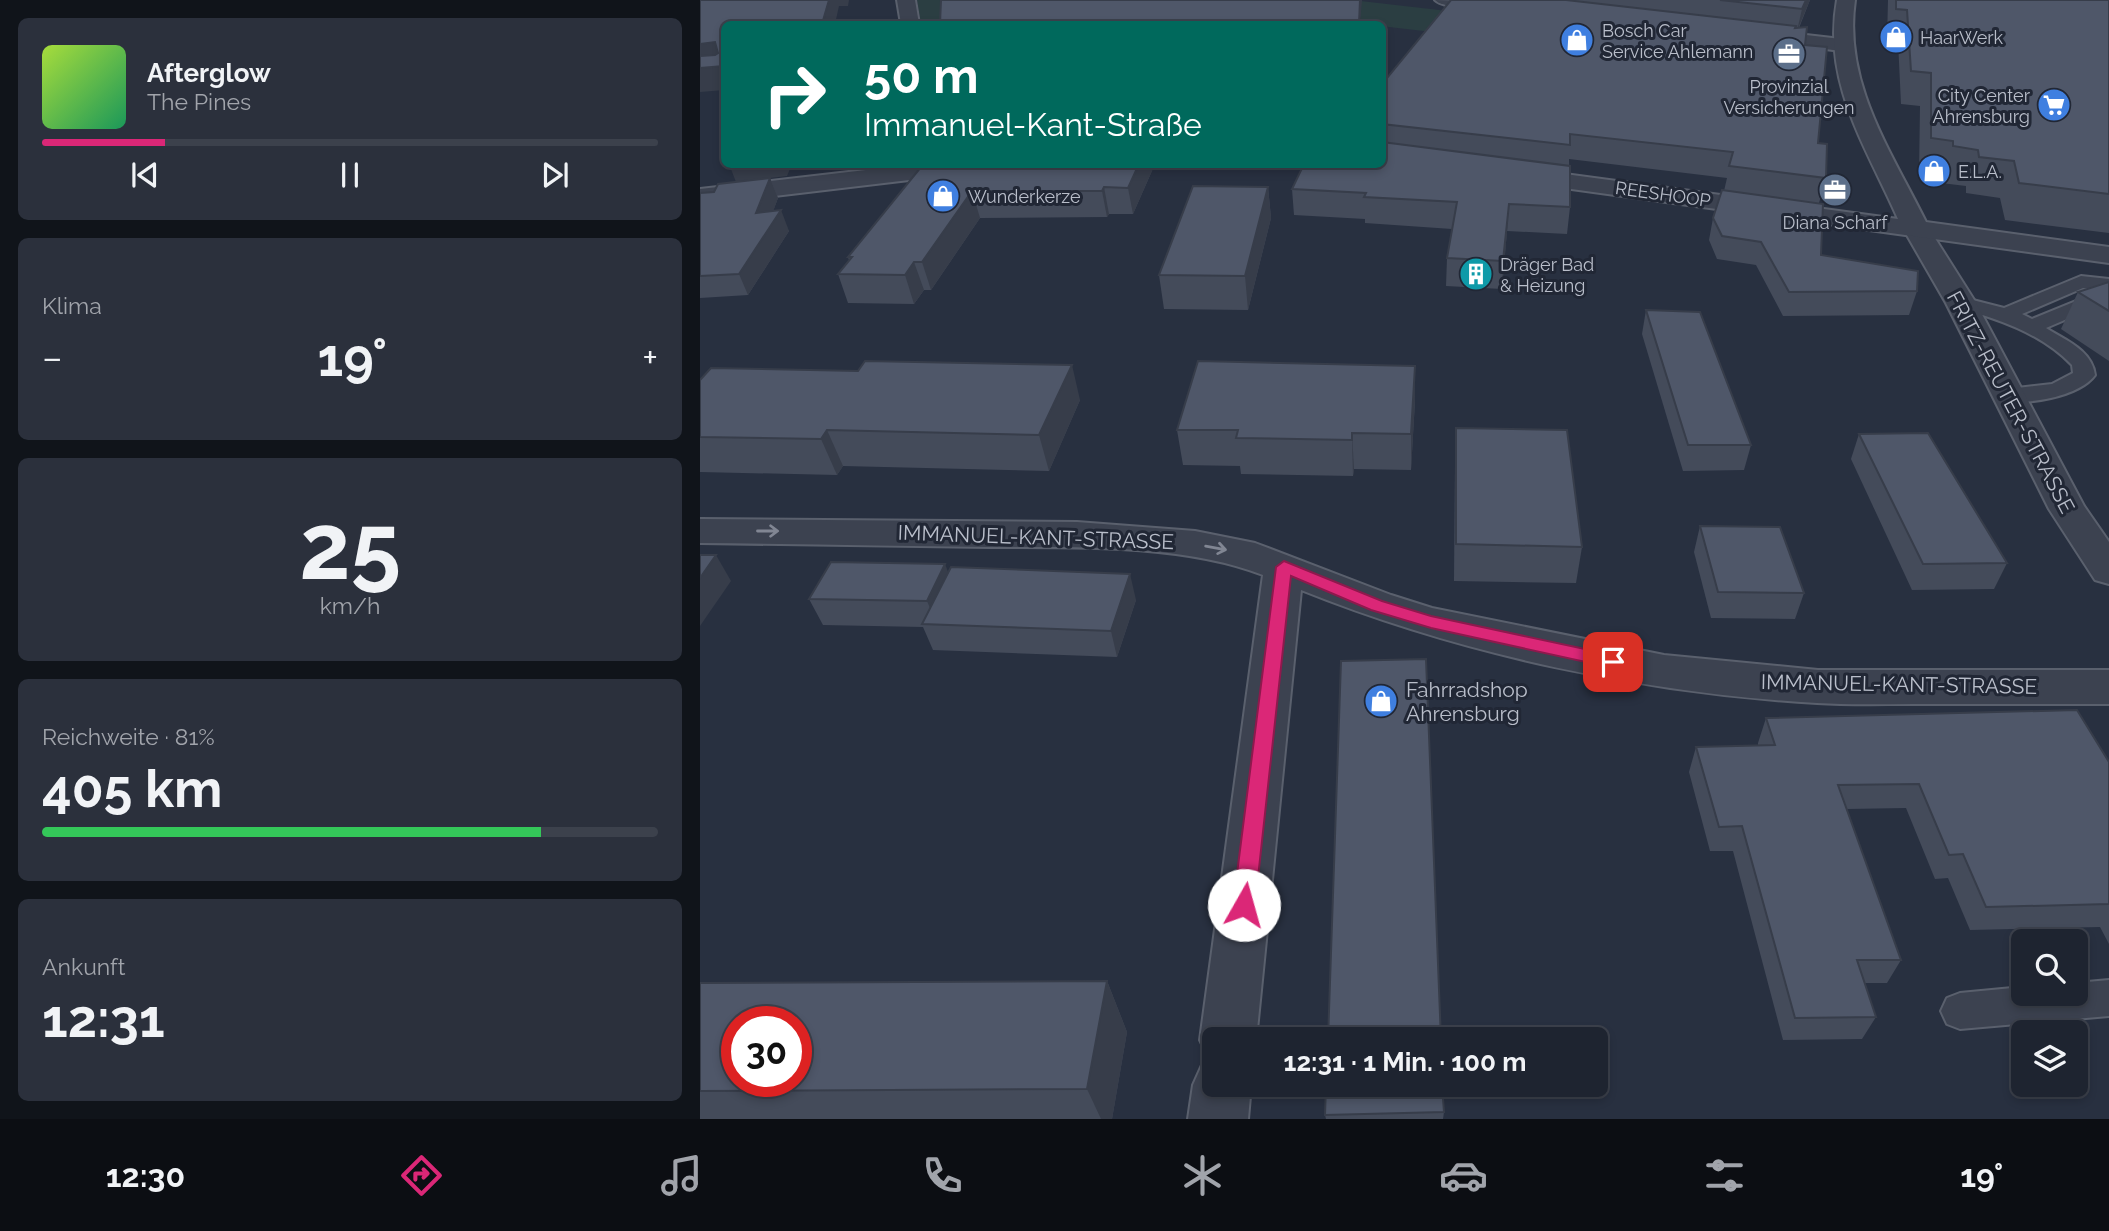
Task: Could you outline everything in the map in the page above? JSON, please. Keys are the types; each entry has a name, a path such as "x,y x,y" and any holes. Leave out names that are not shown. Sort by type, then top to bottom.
{"street":[{"path":"906,0 910,21"},
{"path":"1444,0 1520,8"},
{"name":"FRITZ-REUTER-STRASSE","path":"1846,0 1841,17 1842,45 1856,105 1865,128 1917,230 1961,303 2067,509 2109,571"},
{"path":"1740,33 1842,45"},
{"path":"700,197 886,171 928,168"},
{"name":"REESHOOP","path":"1498,172 1917,230 2106,262"},
{"name":"IMMANUEL-KANT-STRASSE","path":"700,531 1077,535 1195,544 1241,552 1377,606 1431,622 1587,657 1664,671 1818,687 2109,687"},
{"path":"1230,1027 1284,567"},
{"path":"1218,1119 1221,1097"}],"lane":[{"path":"2006,314 2081,282 2109,285"},
{"path":"2031,327 2099,296 2109,297"},
{"path":"1961,303 2006,314 2082,351 2084,375 2075,384 2046,392 2008,395"},
{"path":"1960,1011 2109,998"}],"green space":[{"path":"917,0 1082,0 1095,11 961,21 920,21"},
{"path":"1352,0 1527,20 1510,41 1386,27 1386,21 1337,21 1294,16"}],"building":[{"path":"700,0 829,0 823,21 721,21 721,66 700,68 700,56 718,53 715,42 700,44"},
{"path":"941,0 1360,0 1359,21 940,21"},
{"path":"1451,0 1566,0 1796,26 1795,28 1807,27 1805,45 1827,47 1818,143 1827,144 1826,178 1729,166 1733,152 1570,134 1570,145 1386,124 1386,79"},
{"path":"1720,0 1806,0 1802,9"},
{"path":"1896,0 2109,0 2109,194 2019,183 2014,161 1979,157 1978,150 1953,146 1953,141 1931,138 1931,73 1911,71 1907,10 1896,9"},
{"path":"1386,143 1570,166 1570,207 1509,204 1503,261 1447,258 1457,202 1364,197 1366,193 1292,189 1302,168 1386,168"},
{"path":"920,168 1137,168 1128,188 1104,187 1102,191 972,191 922,262 914,262 905,275 838,274 852,257 848,257"},
{"path":"770,178 756,213 781,210 739,274 700,276 700,193 714,192 718,184"},
{"path":"1193,186 1268,187 1245,276 1159,275"},
{"path":"1722,190 1823,204 1821,255 1918,271 1917,291 1789,292 1761,242 1722,236 1713,218"},
{"path":"2109,282 2109,311 2078,292"},
{"path":"1646,310 1700,312 1751,445 1688,445"},
{"path":"865,361 1072,365 1039,435 827,430 821,439 700,437 700,380 711,368 858,371"},
{"path":"1198,361 1415,366 1411,434 1352,433 1352,440 1236,438 1238,430 1177,430"},
{"path":"1456,428 1567,430 1582,547 1456,544"},
{"path":"1928,433 2007,563 1923,564 1859,434"},
{"path":"1700,526 1780,527 1804,593 1718,592"},
{"path":"700,555 716,555 700,578"},
{"path":"831,562 945,564 927,601 809,599"},
{"path":"951,567 1130,574 1111,631 922,624"},
{"path":"1426,659 1440,1027 1328,1027 1341,661"},
{"path":"2077,710 2109,762 2109,904 1986,907 1963,854 1949,855 1919,784 1838,785 1901,960 1857,960 1876,1017 1795,1018 1742,826 1719,827 1696,747 1775,745 1766,718"},
{"path":"1107,981 1087,1089 812,1090 812,1006 721,1006 721,1091 700,1091 700,983"},
{"path":"1326,1097 1443,1097 1444,1112 1325,1115"}],"place":[{"name":"HaarWerk","path":"1896,37"},
{"name":"Bosch Car Service Ahlemann","path":"1577,40"},
{"name":"Provinzial Versicherungen","path":"1789,54"},
{"name":"City Center Ahrensburg","path":"2054,105"},
{"name":"E.L.A.","path":"1934,171"},
{"name":"Diana Scharf","path":"1835,190"},
{"name":"Wunderkerze","path":"943,196"},
{"name":"Dräger Bad & Heizung","path":"1476,274"},
{"name":"Fahrradshop Ahrensburg","path":"1381,701"}],"route":[{"path":"1244,905 1284,567 1377,606 1431,622 1613,662"}]}
